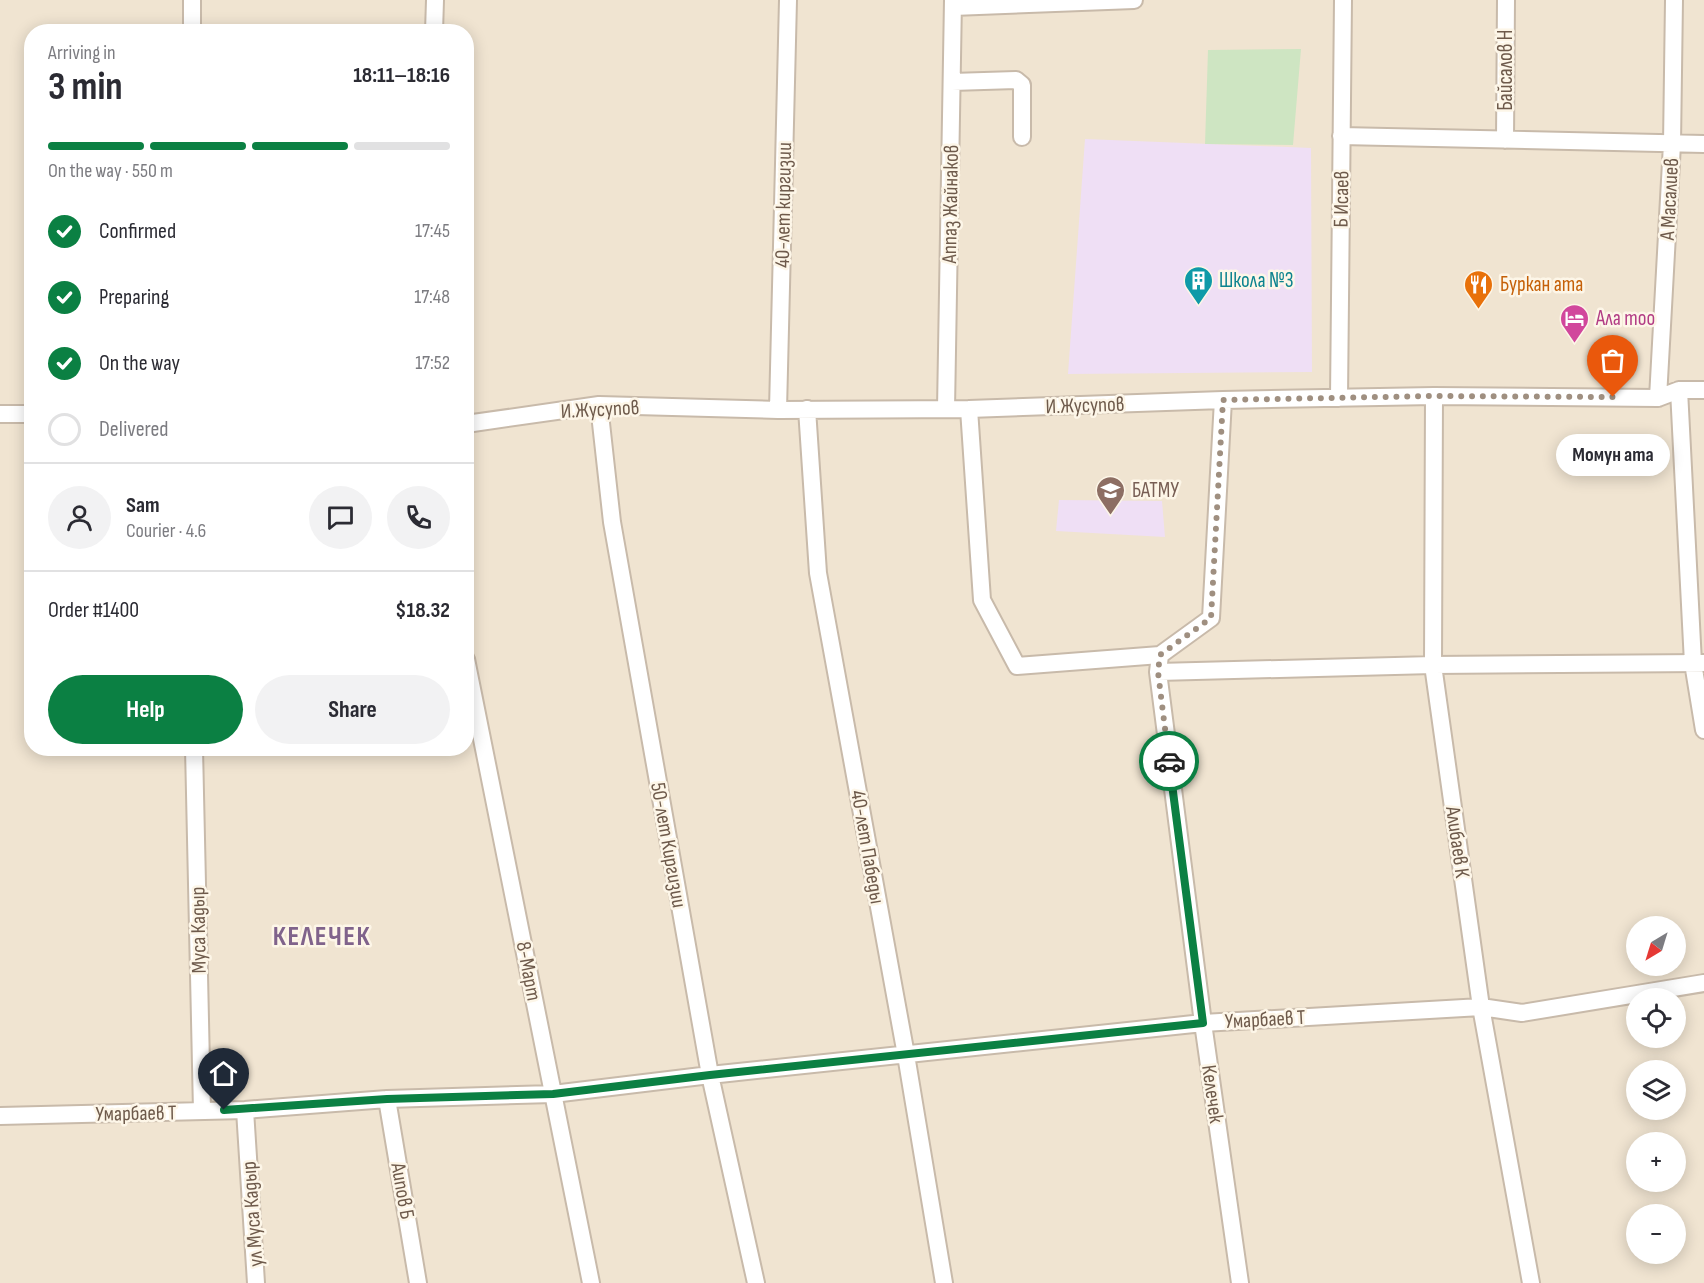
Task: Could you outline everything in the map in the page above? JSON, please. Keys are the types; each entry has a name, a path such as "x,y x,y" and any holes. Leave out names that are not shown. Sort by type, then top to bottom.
{"street":[{"path":"192,0 192,24"},
{"path":"434,24 435,0"},
{"name":"40-лет киргизии","path":"778,410 788,0"},
{"path":"953,3 1134,0"},
{"name":"Б Исаев","path":"1339,398 1342,0"},
{"name":"Байсалов Н","path":"1504,140 1506,0"},
{"name":"А Масалиев","path":"1658,398 1672,144 1674,0"},
{"name":"Аппаз Жайнаков","path":"946,409 953,3"},
{"path":"952,82 1016,80 1019,82 1022,85 1022,137"},
{"path":"1341,136 1704,144"},
{"path":"1679,390 1704,730"},
{"name":"И.Жусупов","path":"474,423 599,405 778,410 969,409 1223,400 1434,396 1658,398 1679,390 1704,390"},
{"name":"Алибаев К","path":"1434,396 1432,665 1481,1007 1531,1283"},
{"path":"1159,663 1211,618 1223,400"},
{"name":"50-лет Киргизии","path":"599,405 612,522 710,1075 756,1283"},
{"name":"40-лет Пабеды","path":"807,409 819,573 906,1054 944,1283"},
{"path":"969,409 982,600 1017,666 1159,663 1432,665 1699,663"},
{"path":"0,414 24,414"},
{"name":"Келечек","path":"1159,663 1203,1023 1240,1283"},
{"name":"8-Март","path":"474,699 591,1283"},
{"name":"Муса Кадыр","path":"194,756 202,1111"},
{"name":"Умарбаев Т","path":"0,1116 245,1110 387,1099 553,1094 710,1075 1203,1023 1481,1007 1522,1013 1704,983"},
{"name":"Аипов Б","path":"387,1099 418,1283"},
{"name":"ул Муса Кадыр","path":"245,1110 256,1283"}],"shaded area":[{"path":"0,0 1704,0 1704,1283 0,1283"},
{"path":"1085,139 1311,148 1312,372 1068,374"},
{"name":"БАТМУ","path":"1059,500 1162,501 1165,537 1056,531"}],"green space":[{"path":"1301,49 1293,145 1205,144 1208,50"}],"way so far":[{"path":"1169,761 1158,672 1160,655 1211,618 1223,400 1434,396 1613,397"}],"place":[{"name":"Школа №3","path":"1198,306"},
{"name":"Буркан ата","path":"1479,310"},
{"name":"Ала тоо","path":"1575,344"},
{"name":"Момун ата","path":"1613,397"},
{"name":"БАТМУ","path":"1111,516"}],"district":[{"name":"КЕЛЕЧЕК","path":"322,936"}],"route":[{"path":"224,1110 387,1099 553,1094 710,1075 1203,1023 1169,761"}]}
